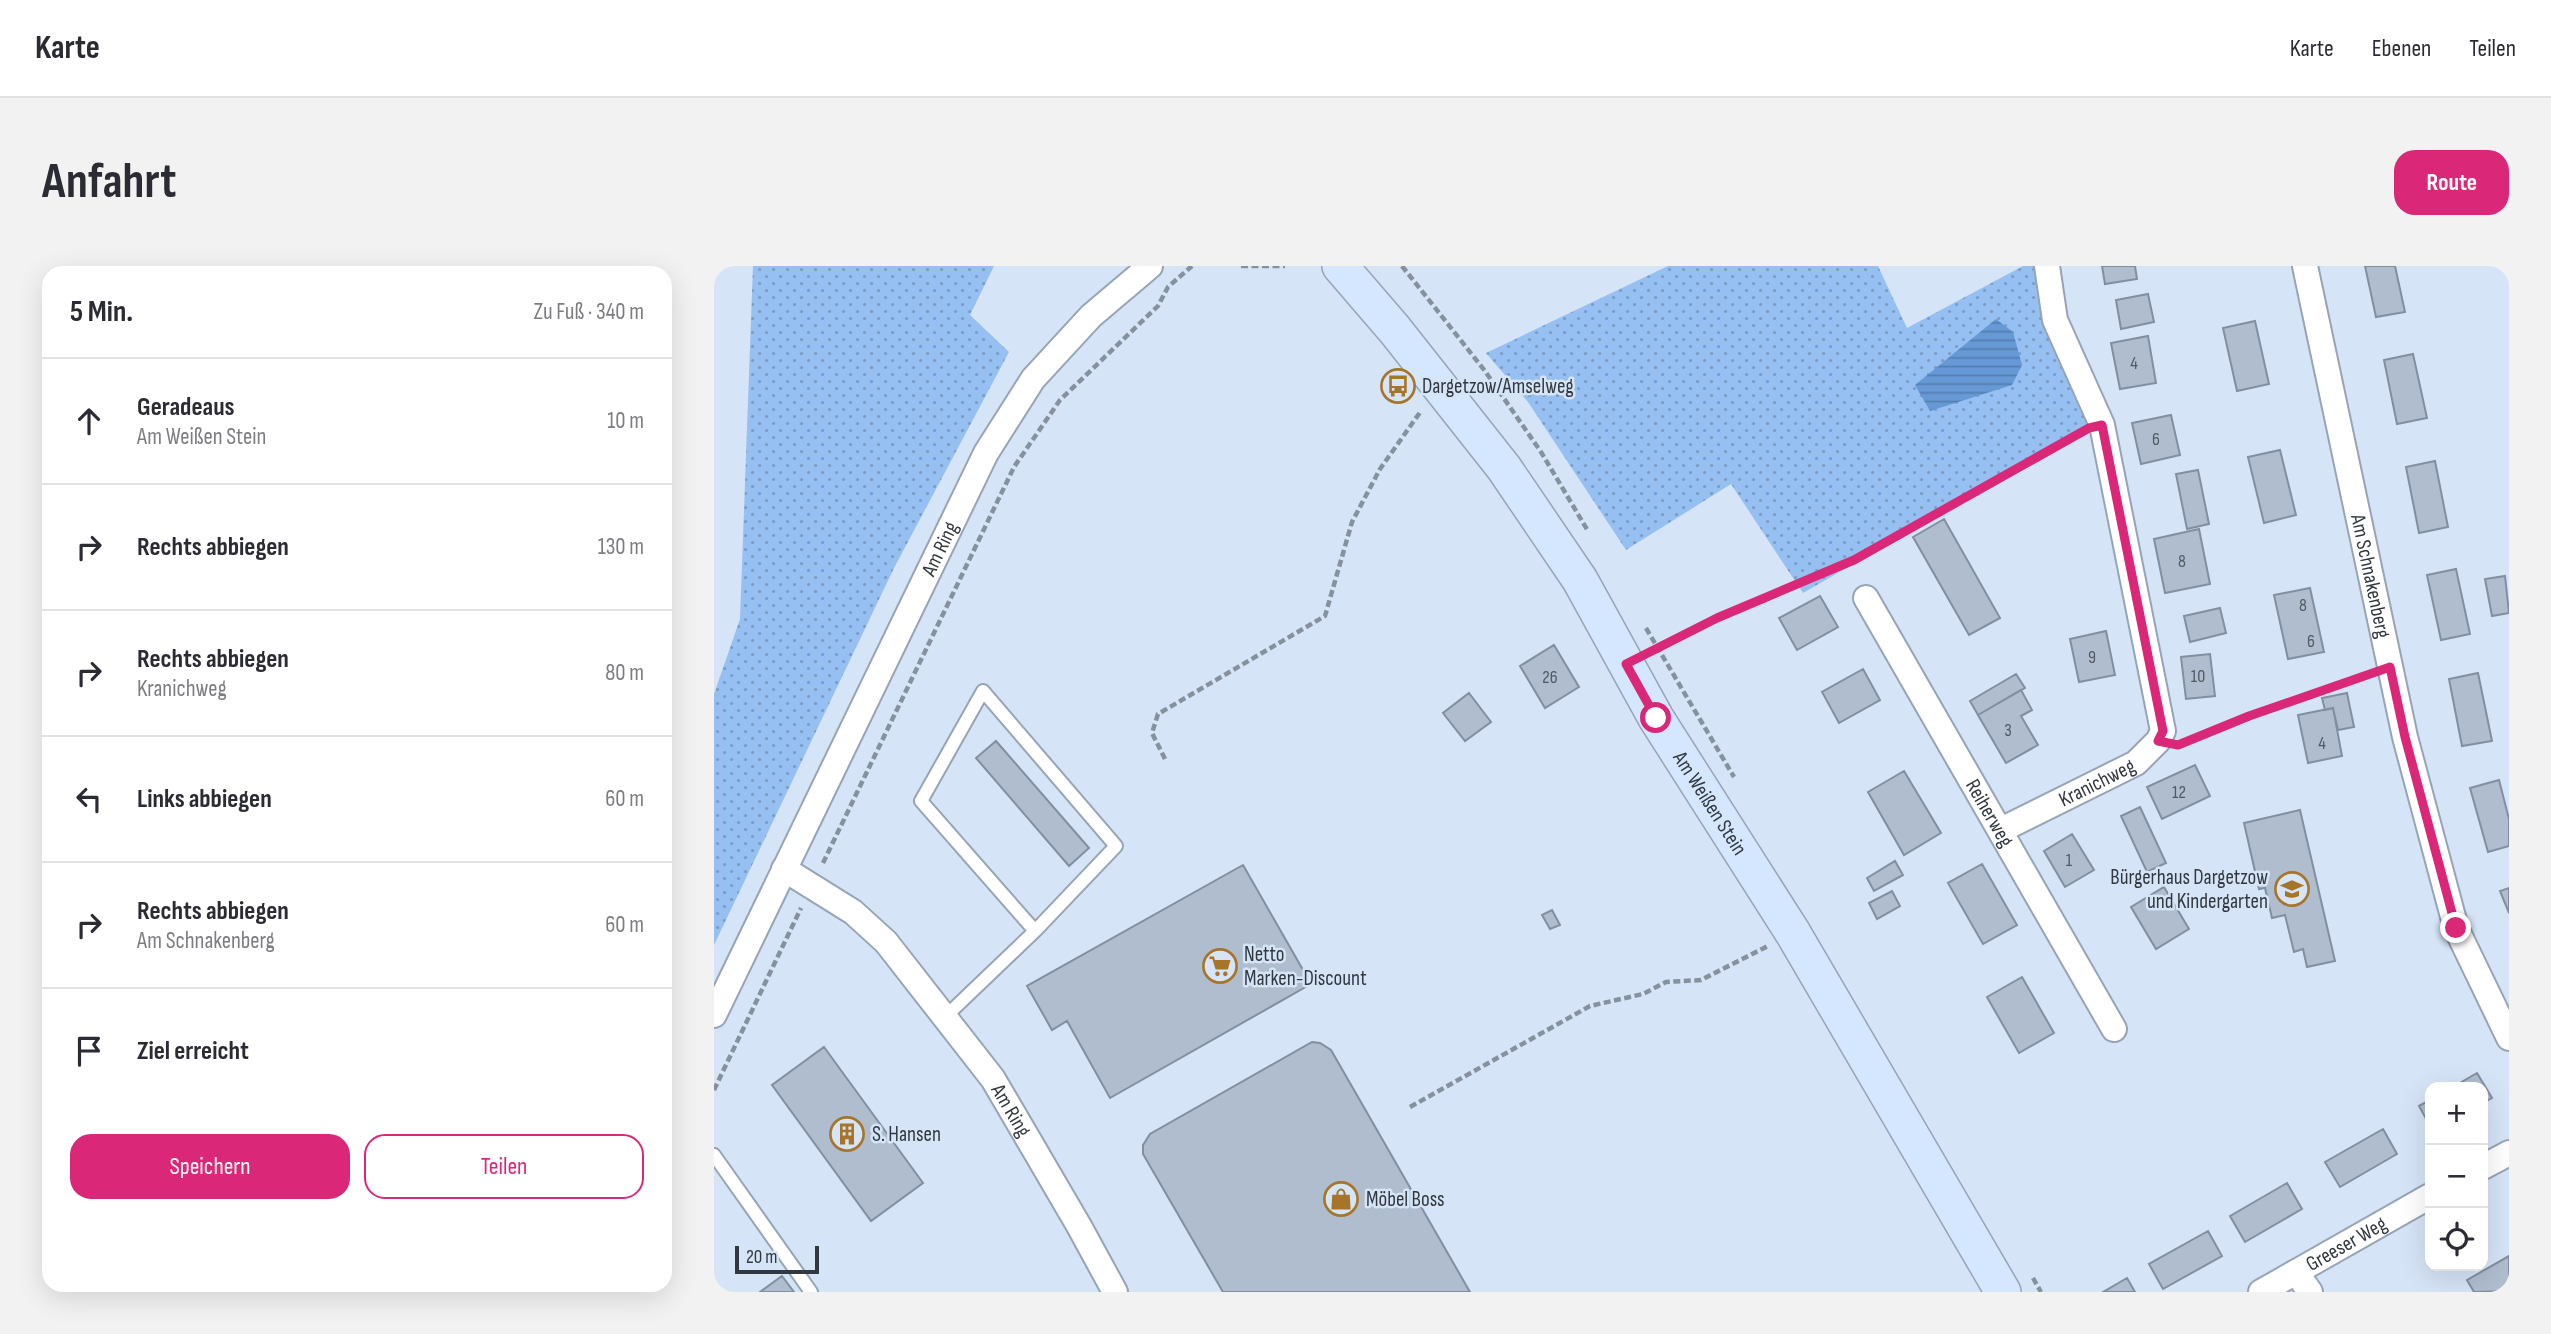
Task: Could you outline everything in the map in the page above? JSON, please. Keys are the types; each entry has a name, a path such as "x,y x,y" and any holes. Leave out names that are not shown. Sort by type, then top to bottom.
{"street":[{"name":"Am Ring","path":"714,1015 986,453 1033,379 1091,316 1150,266"},
{"name":"Am Weißen Stein","path":"1340,266 1395,330 1504,468 1580,580 1656,718 1793,933 2003,1292"},
{"path":"2048,266 2055,320 2102,425 2163,731 2158,741"},
{"name":"Am Schnakenberg","path":"2305,266 2405,737 2456,928 2509,1038"},
{"name":"Reiherweg","path":"1866,598 2114,1029"},
{"name":"Kranichweg","path":"2001,830 2136,763 2158,741"},
{"name":"Am Ring","path":"784,869 853,912 886,942 945,1017 992,1079 1115,1292"},
{"path":"2488,1164 2509,1153"},
{"name":"Greeser Weg","path":"2261,1292 2303,1282 2425,1199"}],"lane":[{"path":"945,1017 1035,931 1116,846 983,691 922,801 1035,931"},
{"path":"714,1155 811,1292"}],"path":[{"path":"714,1090 1014,467 1060,400 1158,306 1168,287 1192,266"},
{"path":"1241,266 1285,266"},
{"path":"1165,760 1152,733 1158,714 1325,615 1352,522 1380,469 1415,417 1427,404"},
{"path":"1626,664 1717,618 1854,560 2089,428 2102,425"},
{"path":"2158,741 2178,745 2261,711 2390,667"},
{"path":"1410,1107 1590,1006 1643,994 1667,982 1701,980 1793,933"}],"shaded area":[{"path":"753,266 994,266 970,315 1009,352 894,568 714,945 714,694 740,619"},
{"path":"1668,266 1878,266 1907,328 2023,266 2047,266 2101,421 1803,593 1731,484 1626,550 1528,402 1486,353"},
{"path":"1996,319 2013,332 2022,365 2012,385 1930,411 1915,385"}],"building":[{"path":"2102,266 2135,266 2137,279 2105,284"},
{"path":"2365,266 2395,266 2405,312 2376,317"},
{"path":"2148,294 2154,322 2121,329 2116,300"},
{"path":"2255,321 2269,384 2237,391 2223,328"},
{"path":"2148,336 2156,383 2120,389 2111,343"},
{"path":"2413,354 2427,418 2397,424 2384,360"},
{"path":"2171,415 2180,455 2141,464 2132,423"},
{"path":"2280,450 2296,515 2264,523 2248,457"},
{"path":"2435,461 2448,527 2419,533 2406,467"},
{"path":"2198,470 2209,524 2187,529 2176,474"},
{"path":"1944,519 2000,618 1969,635 1913,537"},
{"path":"2199,529 2210,584 2165,593 2154,539"},
{"path":"2456,569 2470,634 2441,640 2427,575"},
{"path":"2505,576 2509,613 2492,616 2485,579"},
{"path":"2310,588 2324,652 2288,659 2274,595"},
{"path":"1820,596 1838,627 1797,650 1779,618"},
{"path":"2220,608 2226,633 2190,642 2184,616"},
{"path":"2106,631 2115,675 2079,682 2070,639"},
{"path":"1554,645 1579,687 1545,708 1520,666"},
{"path":"2210,654 2215,696 2186,699 2181,657"},
{"path":"1863,669 1880,700 1839,723 1822,692"},
{"path":"2478,673 2492,741 2462,746 2449,679"},
{"path":"2016,674 2025,688 1978,715 1970,701"},
{"path":"2021,690 2032,710 2021,716 2038,745 2006,763 1978,715"},
{"path":"1469,693 1491,722 1465,741 1443,713"},
{"path":"2347,693 2354,727 2338,730 2333,708 2325,710 2322,698"},
{"path":"2333,708 2342,756 2308,763 2298,715"},
{"path":"996,741 1089,848 1069,866 976,758"},
{"path":"2195,765 2210,796 2162,819 2147,787"},
{"path":"1904,771 1941,833 1904,855 1868,792"},
{"path":"2499,780 2509,819 2509,846 2488,852 2470,788"},
{"path":"2140,807 2166,863 2147,872 2121,816"},
{"name":"Bürgerhaus Dargetzow und Kindergarten","path":"2300,810 2335,961 2307,967 2303,949 2294,952 2285,915 2272,918 2265,888 2259,889 2244,823"},
{"path":"2072,834 2094,870 2065,887 2044,851"},
{"path":"1895,861 1903,875 1874,891 1867,878"},
{"path":"1982,864 2017,925 1983,944 1948,883"},
{"path":"1243,865 1311,984 1110,1098 1067,1021 1052,1030 1027,986"},
{"path":"2164,887 2189,929 2156,949 2131,907"},
{"path":"2509,888 2509,913 2500,891"},
{"path":"1892,891 1900,906 1877,919 1869,903"},
{"path":"1552,910 1560,925 1550,929 1542,915"},
{"path":"2022,977 2054,1033 2019,1053 1987,997"},
{"path":"1312,1042 1320,1043 1331,1050 1470,1292 1223,1292 1143,1154 1143,1145 1150,1134"},
{"name":"S. Hansen","path":"824,1047 923,1183 871,1221 772,1085"},
{"path":"2477,1073 2482,1082 2462,1082"},
{"path":"2425,1103 2425,1117 2419,1106"},
{"path":"2383,1129 2397,1154 2340,1187 2325,1162"},
{"path":"2287,1183 2302,1209 2245,1242 2230,1216"},
{"path":"2208,1231 2222,1256 2163,1289 2149,1264"},
{"path":"2509,1256 2509,1291 2474,1292 2467,1280 2488,1271 2488,1268"},
{"path":"782,1276 794,1292 760,1292"},
{"path":"2127,1278 2135,1292 2103,1292"}],"place":[{"name":"Dargetzow/Amselweg","path":"1398,386"},
{"name":"Bürgerhaus Dargetzow und Kindergarten","path":"2292,889"},
{"name":"Netto Marken-Discount","path":"1220,966"},
{"name":"S. Hansen","path":"847,1134"},
{"name":"Möbel Boss","path":"1341,1199"}],"route":[{"path":"1656,718 1626,664 1717,618 1854,560 2089,428 2102,425 2163,731 2158,741 2178,745 2249,716 2390,667 2405,737 2456,928"}]}
